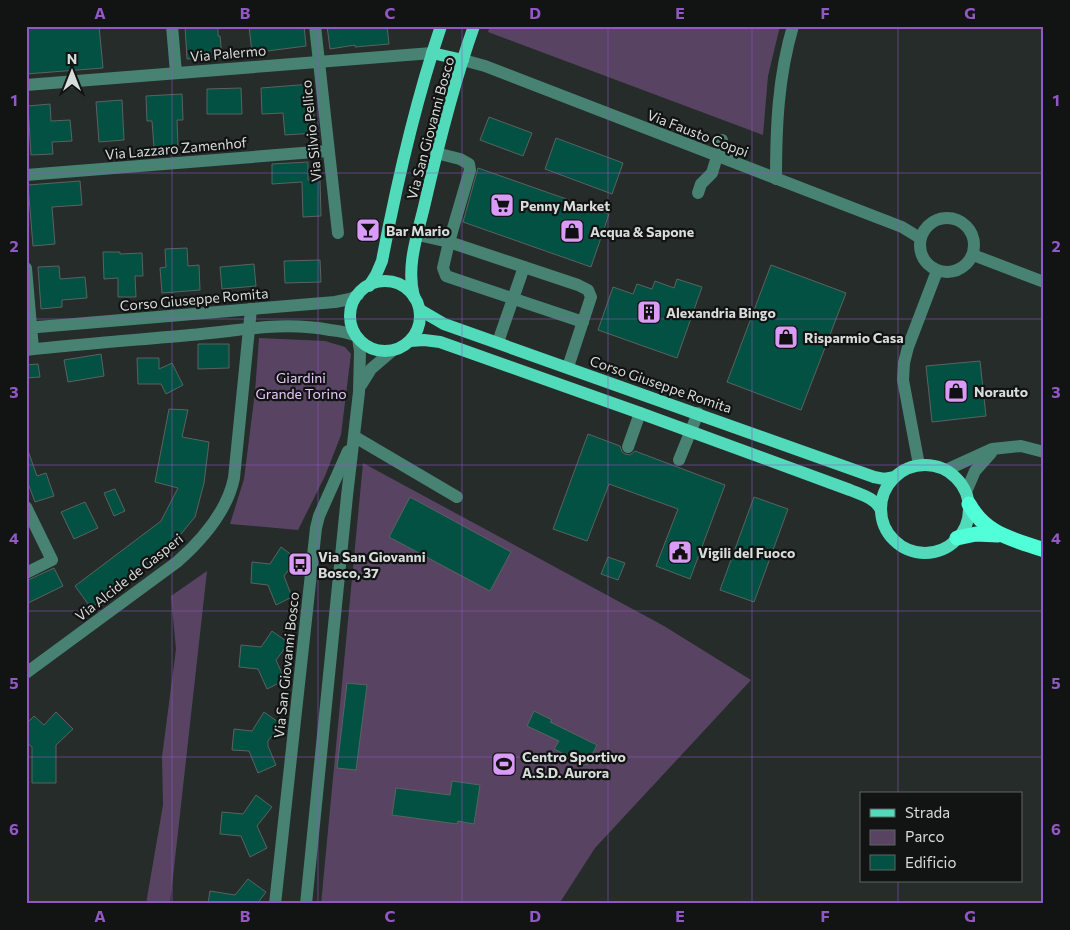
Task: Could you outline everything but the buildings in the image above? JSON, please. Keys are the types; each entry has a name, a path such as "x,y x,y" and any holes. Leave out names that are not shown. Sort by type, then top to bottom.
{"highway":[{"path":"967,498 983,524 1000,535 1044,550"},
{"path":"958,538 976,534 1000,535"}],"main road":[{"name":"Via San Giovanni Bosco","path":"369,286 382,261 403,156 441,26"},
{"name":"Via San Giovanni Bosco","path":"414,297 411,273 436,153 474,26"},
{"path":"432,54 463,60"},
{"path":"382,282 396,283 414,297 420,310 419,327 410,341 404,346 392,351 382,351 372,349 357,337 352,327 350,314 358,295 369,286 382,282"},
{"name":"Corso Giuseppe Romita","path":"420,310 444,324 874,477 884,479 895,477"},
{"path":"410,341 440,342 640,412 850,490 870,499 881,510"},
{"path":"919,465 933,465 946,470 957,478 967,498 966,524 958,538 948,546 936,551 912,551 890,536 884,524 881,510 884,492 895,477 906,469 919,465"}],"street":[{"path":"172,26 176,73"},
{"name":"Via Silvio Pellico","path":"315,26 327,150 338,233"},
{"path":"776,179 777,104 784,62 793,26"},
{"name":"Via Palermo","path":"26,84 432,54"},
{"name":"Via Fausto Coppi","path":"463,60 485,66 902,227 920,238"},
{"path":"698,193 701,184 712,173 722,140"},
{"name":"Via Lazzaro Zamenhof","path":"26,176 327,150"},
{"path":"436,153 460,159 469,164 470,170 443,268 446,276 583,322"},
{"path":"938,219 956,219 964,223 974,238 973,256 962,269 945,273 936,271 930,267 920,254 920,238 930,223 938,219"},
{"path":"418,236 449,242 588,290 590,297 568,367"},
{"path":"973,256 1044,282"},
{"path":"498,342 524,267"},
{"path":"26,268 30,349 218,333 250,327 303,326 339,331 357,337 360,351 359,392"},
{"path":"919,465 903,380 904,363 936,271"},
{"name":"Corso Giuseppe Romita","path":"29,328 335,302 358,295"},
{"name":"Via Alcide de Gasperi","path":"26,673 173,566 198,543 220,512 229,496 234,478 251,310"},
{"path":"359,392 360,385 368,372 379,360 392,351"},
{"name":"Via San Giovanni Bosco","path":"306,904 359,392"},
{"path":"628,446 640,412"},
{"path":"680,460 698,413"},
{"path":"354,437 457,497"},
{"name":"Via San Giovanni Bosco","path":"276,904 316,528 319,516 354,437"},
{"path":"946,470 992,449 1021,446 1044,452"},
{"path":"967,498 970,480 978,466 998,448"},
{"path":"26,506 52,560 26,573"},
{"path":"1026,544 1044,544"}],"green space":[{"path":"490,26 780,26 768,76 763,135 488,32"},
{"name":"Giardini Grande Torino","path":"259,338 325,341 345,347 351,354 341,435 325,476 298,530 230,524 244,479 255,392"},
{"name":"Centro Sportivo A.S.D. Aurora","path":"363,463 664,626 751,680 595,848 559,904 321,904"},
{"path":"207,571 170,904 146,904 163,805 162,757 176,649 171,596"}],"place":[{"name":"Penny Market","path":"502,205"},
{"name":"Bar Mario","path":"368,230"},
{"name":"Acqua & Sapone","path":"572,231"},
{"name":"Alexandria Bingo","path":"649,312"},
{"name":"Risparmio Casa","path":"786,337"},
{"name":"Norauto","path":"956,391"},
{"name":"Vigili del Fuoco","path":"680,552"},
{"name":"Via San Giovanni Bosco, 37","path":"300,564"},
{"name":"Centro Sportivo A.S.D. Aurora","path":"504,764"}]}
